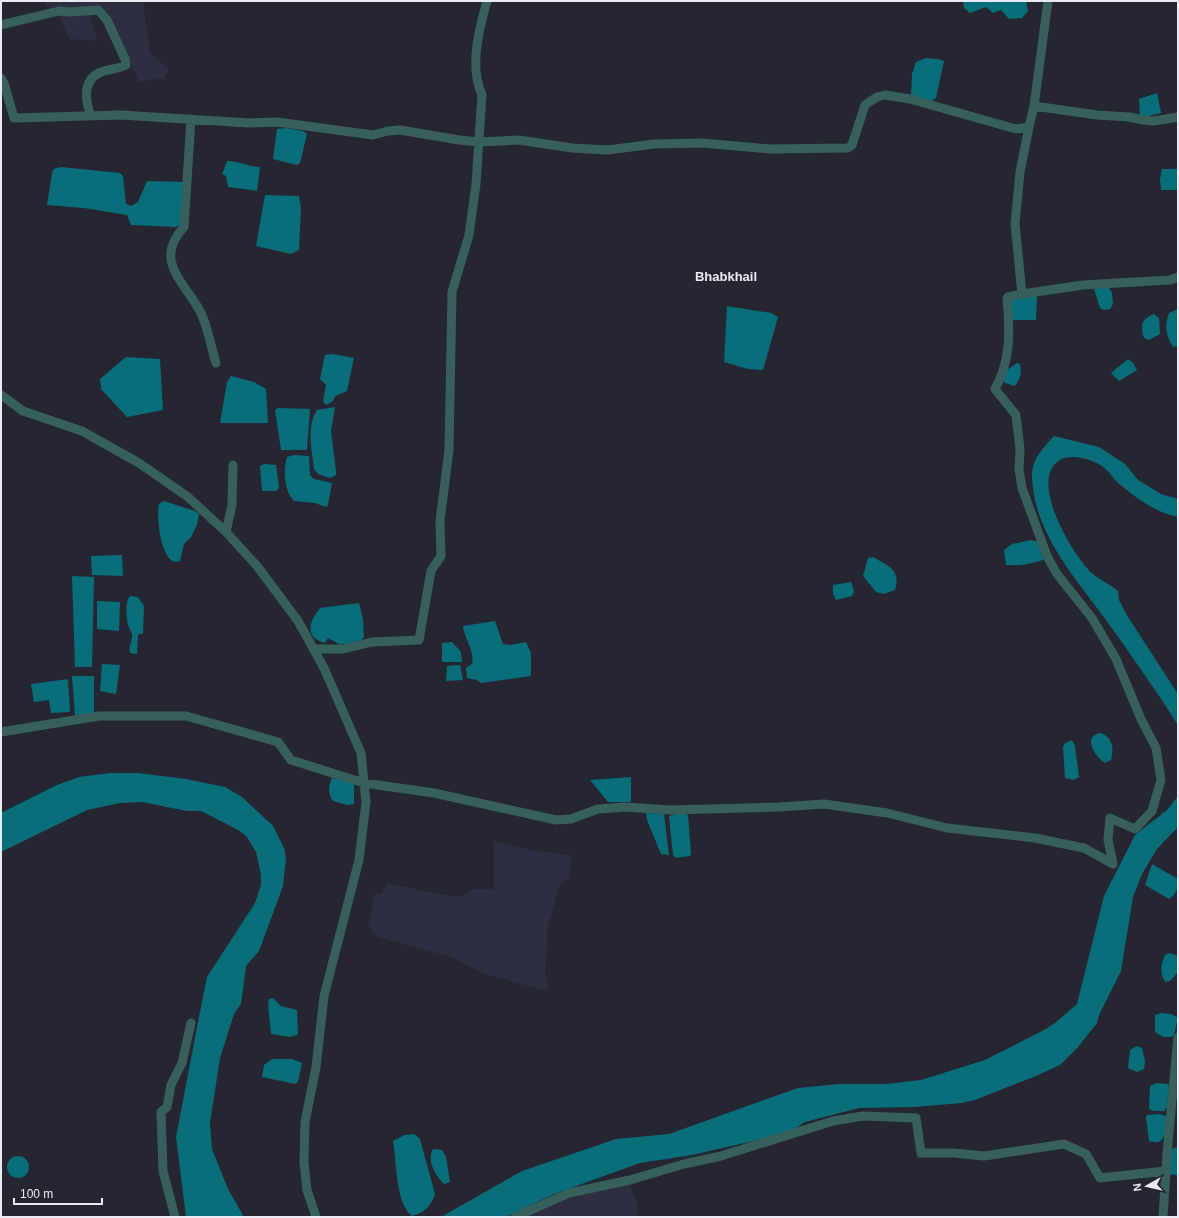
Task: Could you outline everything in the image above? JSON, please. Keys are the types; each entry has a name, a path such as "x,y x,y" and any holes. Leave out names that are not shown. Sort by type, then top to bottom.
{"street":[{"path":"313,649 343,649 372,642 420,640 431,571 441,556 440,521 449,450 452,292 469,235 479,142 482,95 477,86 477,54 487,1"},
{"path":"1022,294 1015,224 1020,172 1034,106 1048,1"},
{"path":"1,26 59,11 70,12 98,10 107,20 126,59 126,65 101,72 91,80 86,90 86,98 91,116"},
{"path":"1,78 4,83 14,118 121,115 260,123 278,122 373,135 388,131 400,130 479,142 519,140 572,148 608,150 654,144 702,143 770,149 848,148 852,145 865,105 877,97 885,95 910,99 1016,129 1029,127"},
{"path":"1034,106 1154,121 1178,118"},
{"path":"192,118 184,227 177,234 172,246 170,262 179,281 201,313 216,363"},
{"path":"1,732 99,716 186,716 278,742 291,760 364,783 434,793 556,820 570,819 598,810 625,807 670,810 779,807 824,804 887,813 947,828 1035,838 1077,846 1084,848 1113,864 1108,840 1110,818 1135,829 1152,811 1161,780 1156,748 1141,719 1116,659 1092,618 1057,574 1047,556 1022,488 1019,469 1020,449 1016,415 995,389 1003,375 1010,348 1008,297 1083,286 1170,280 1178,277"},
{"path":"1,395 22,411 82,431 139,463 188,497 226,532 257,566 298,621 324,668 361,753 366,802 359,860 324,996 316,1067 305,1122 304,1163 307,1190 316,1217"},
{"path":"226,532 232,505 233,465"},
{"path":"175,1217 163,1171 161,1112 166,1107 170,1085 182,1063 190,1023"},
{"path":"1163,1217 1178,1037"},
{"path":"515,1217 569,1193 630,1180 684,1164 721,1156 833,1121 863,1116 916,1118 921,1153 954,1153 984,1156 1064,1144 1086,1154 1100,1178 1166,1172"}],"shaded area":[{"path":"44,1 143,1 150,53 169,69 164,78 139,82 115,27 103,11 90,16 98,41 69,39 59,16 46,6"},
{"path":"494,841 537,851 571,855 569,878 560,885 548,925 545,975 549,987 544,990 482,973 452,957 377,937 368,925 375,893 381,894 388,884 458,897 467,894 473,889 494,889"},
{"path":"618,1184 630,1185 637,1204 638,1217 519,1217 573,1196"}],"water":[{"path":"963,1 1026,1 1028,11 1022,18 1009,19 1001,10 993,13 986,7 970,13 964,8"},
{"path":"926,58 944,61 936,98 932,101 911,95 912,74 916,62"},
{"path":"1157,93 1161,113 1144,117 1140,116 1139,99"},
{"path":"286,128 303,131 307,134 300,163 297,165 273,159 277,129"},
{"path":"227,161 260,167 257,191 228,187 226,176 222,174"},
{"path":"61,167 120,173 123,176 126,204 131,206 138,202 147,181 184,182 181,225 176,227 131,225 127,215 84,208 47,205 52,173 54,169"},
{"path":"1162,169 1178,169 1178,190 1161,190 1160,179"},
{"path":"265,195 299,196 301,208 299,250 291,254 256,246"},
{"path":"1107,285 1112,293 1113,304 1110,309 1104,310 1100,308 1094,289"},
{"path":"1037,295 1036,320 1011,320 1009,298"},
{"path":"727,306 771,313 778,317 763,370 748,369 724,362"},
{"path":"1178,309 1178,346 1173,347 1167,335 1166,327 1169,313"},
{"path":"1154,314 1159,318 1160,334 1149,340 1144,338 1142,326 1146,318"},
{"path":"333,354 354,358 347,391 335,396 333,401 326,405 323,401 326,385 320,379 325,355"},
{"path":"126,357 160,359 163,410 127,417 101,389 100,379"},
{"path":"1128,359 1133,363 1137,370 1119,381 1111,373"},
{"path":"1017,363 1020,364 1021,371 1017,383 1015,386 1005,383 1003,380 1007,370"},
{"path":"231,376 254,382 266,389 268,423 220,423 227,382"},
{"path":"335,407 331,431 336,475 330,478 318,474 314,469 311,447 311,431 317,410"},
{"path":"278,408 310,409 307,450 281,450 275,410"},
{"path":"1054,436 1099,447 1125,464 1138,480 1161,494 1178,499 1178,517 1162,512 1131,494 1099,464 1076,457 1060,460 1051,470 1048,483 1051,500 1057,518 1075,552 1084,565 1093,574 1118,591 1119,600 1128,617 1178,694 1178,725 1125,646 1057,552 1039,516 1034,496 1032,475 1033,469 1036,459"},
{"path":"294,455 309,456 310,475 314,479 332,483 328,505 326,507 315,503 294,501 291,497 286,486 285,468 287,457"},
{"path":"264,464 276,465 279,487 277,491 262,491 260,466"},
{"path":"164,501 195,511 199,514 197,525 191,537 184,544 180,561 174,561 168,557 161,540 158,510 159,504"},
{"path":"1031,540 1038,542 1045,554 1043,560 1034,563 1006,565 1004,550 1012,544"},
{"path":"122,555 123,576 92,575 91,556"},
{"path":"873,557 889,566 895,573 895,590 884,594 876,592 863,576 868,558"},
{"path":"72,576 94,577 92,667 75,667"},
{"path":"851,582 854,591 852,596 836,600 833,594 833,585"},
{"path":"130,596 138,597 144,606 143,634 139,634 138,636 137,654 130,653 132,636 128,625 126,610 127,602"},
{"path":"97,601 120,602 119,631 97,629"},
{"path":"359,603 363,619 364,637 361,640 347,644 339,644 328,638 325,643 318,641 311,633 311,623 320,608"},
{"path":"495,621 503,644 510,645 526,642 531,653 531,676 481,683 477,680 467,678 466,668 472,664 473,659 463,626"},
{"path":"452,642 461,652 462,662 442,662 442,643"},
{"path":"102,664 120,665 116,694 100,691"},
{"path":"460,665 463,680 446,681 447,666"},
{"path":"72,676 94,676 94,714 75,715"},
{"path":"68,679 70,712 51,713 49,700 34,702 31,684"},
{"path":"1100,733 1108,737 1112,744 1111,760 1105,763 1094,752 1091,742 1095,735"},
{"path":"1072,740 1075,746 1079,777 1073,780 1065,778 1063,747 1065,743"},
{"path":"110,773 138,773 186,779 225,787 242,797 273,826 284,848 286,858 283,886 259,951 246,966 241,1004 234,1014 220,1058 210,1123 212,1149 228,1189 244,1217 186,1217 176,1137 207,977 255,903 261,885 261,875 256,852 247,837 240,831 201,811 187,811 142,802 120,803 87,810 1,852 1,813 57,785 79,777"},
{"path":"631,777 631,802 608,802 590,780"},
{"path":"332,778 350,782 354,785 354,804 347,805 333,801 329,790"},
{"path":"1178,796 1178,827 1157,849 1142,874 1133,897 1121,971 1099,1015 1097,1023 1078,1047 1060,1065 975,1100 961,1103 915,1107 859,1108 805,1122 788,1133 692,1155 640,1163 554,1194 506,1217 441,1217 522,1171 616,1139 669,1134 798,1088 839,1084 886,1084 921,1080 985,1060 1044,1030 1055,1023 1077,1004 1104,896 1135,835 1167,810"},
{"path":"646,813 664,814 669,855 661,854 647,820"},
{"path":"684,813 688,815 691,853 690,856 676,858 673,855 669,817 671,815"},
{"path":"1152,864 1178,879 1178,885 1174,895 1169,899 1145,885"},
{"path":"1170,953 1178,956 1178,972 1170,981 1165,982 1161,972 1161,966 1165,955"},
{"path":"273,998 281,1006 297,1010 298,1035 289,1037 271,1034 268,1003 269,999"},
{"path":"1161,1013 1171,1014 1178,1018 1174,1035 1171,1037 1163,1037 1155,1032 1155,1015"},
{"path":"1137,1046 1142,1048 1145,1061 1144,1069 1137,1072 1128,1068 1130,1050"},
{"path":"272,1059 292,1059 302,1063 298,1082 295,1084 262,1077 264,1065"},
{"path":"1157,1083 1168,1084 1169,1087 1167,1107 1164,1111 1154,1111 1149,1109 1150,1086"},
{"path":"1159,1114 1166,1116 1164,1136 1159,1141 1149,1141 1146,1117 1147,1115"},
{"path":"414,1134 420,1139 435,1194 426,1208 420,1213 412,1216 406,1210 402,1202 393,1141 404,1135"},
{"path":"1178,1147 1178,1175 1167,1174 1170,1149"},
{"path":"433,1149 442,1150 446,1157 450,1182 444,1184 435,1173 431,1163 431,1154"},
{"path":"18,1156 26,1159 29,1167 26,1175 18,1178 10,1175 7,1167 10,1159"}],"district":[{"name":"Bhabkhail","path":"726,276"}]}
